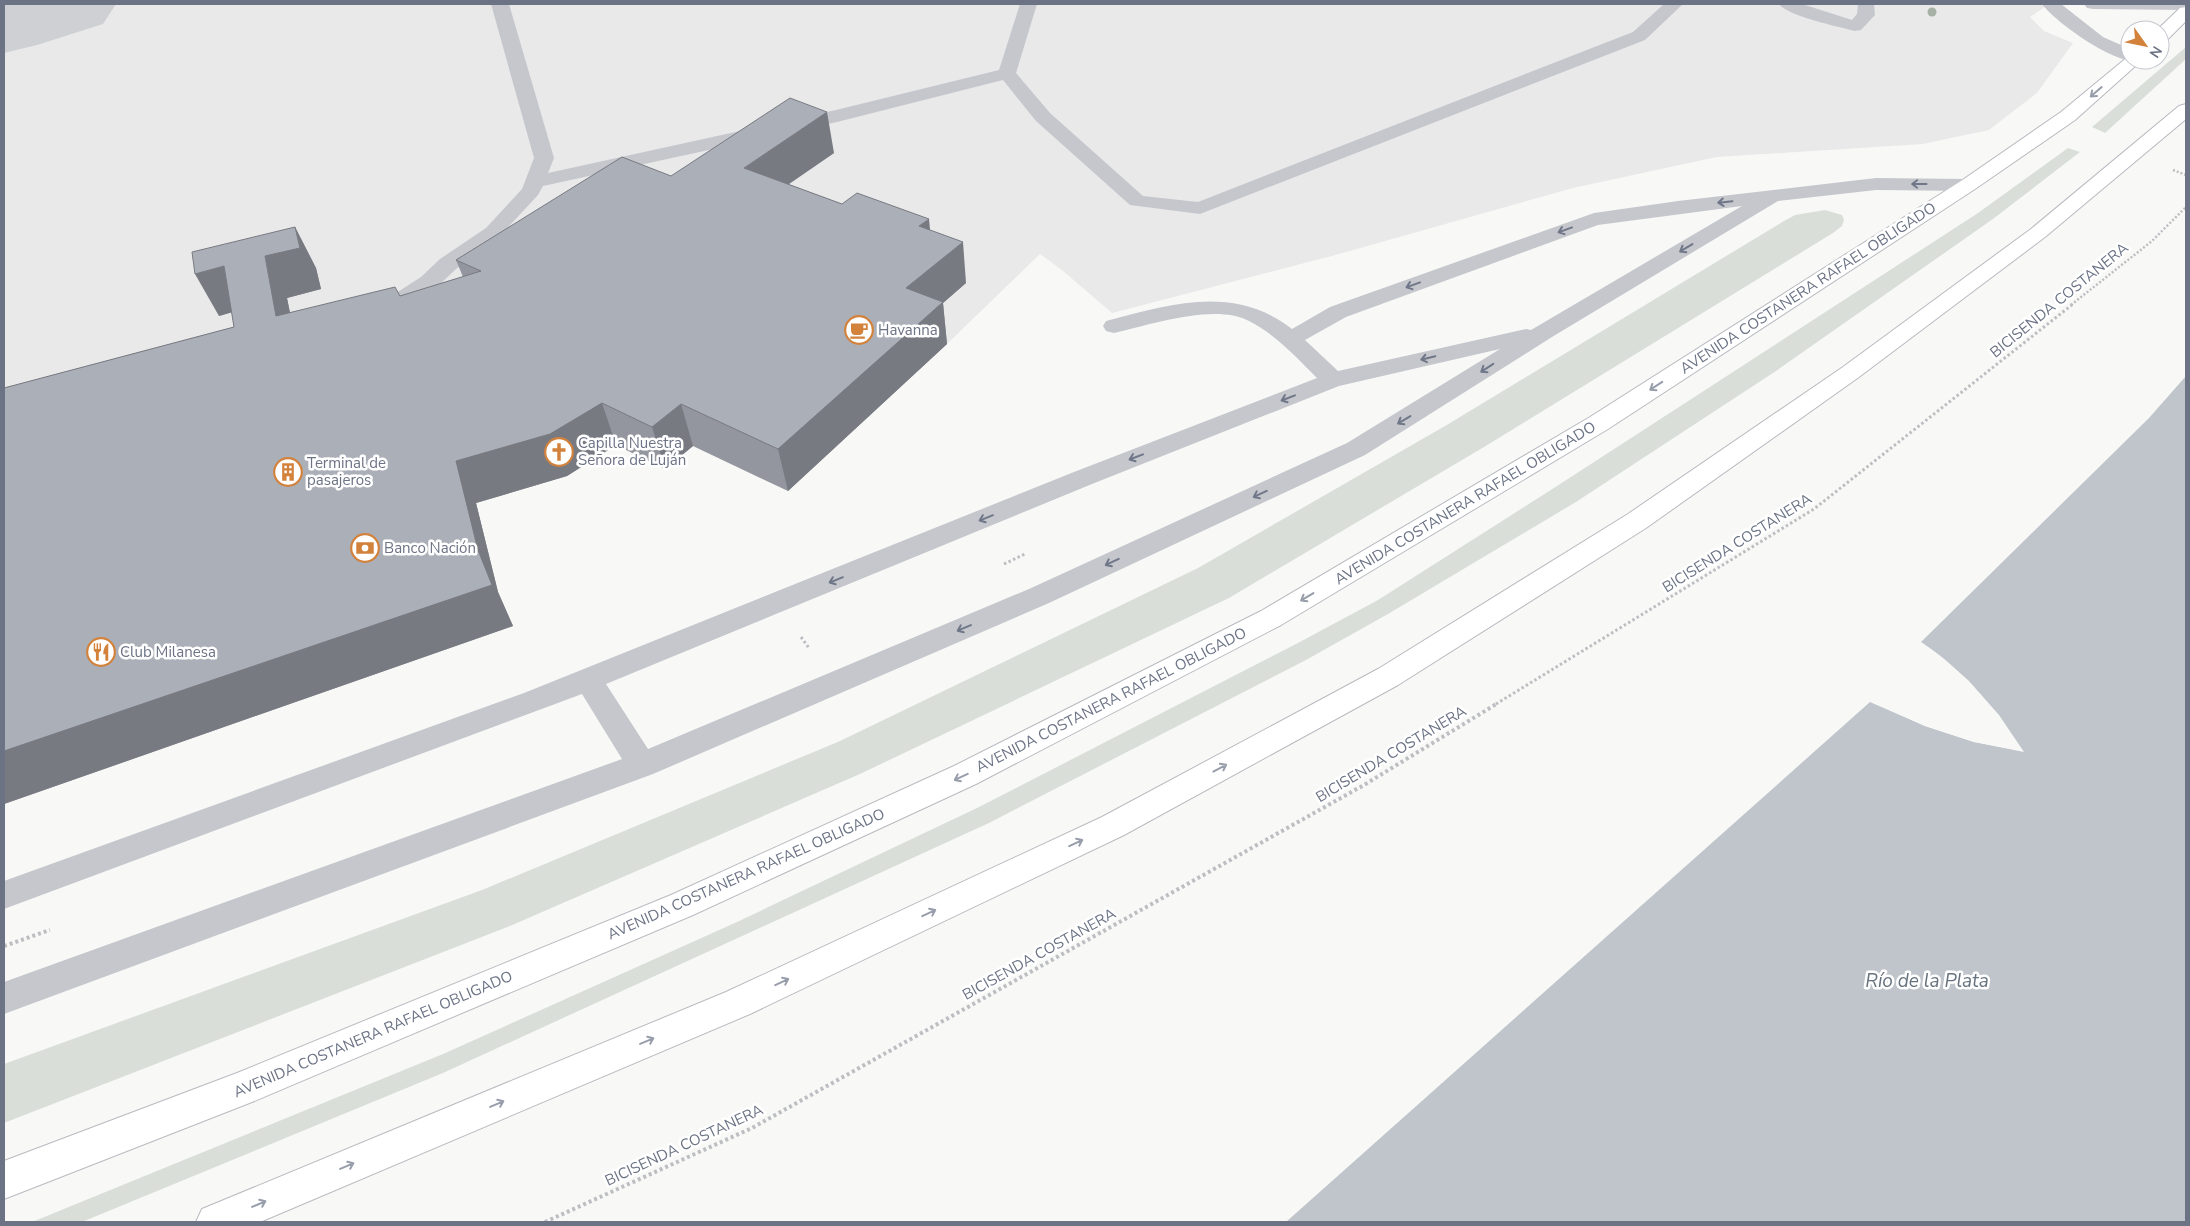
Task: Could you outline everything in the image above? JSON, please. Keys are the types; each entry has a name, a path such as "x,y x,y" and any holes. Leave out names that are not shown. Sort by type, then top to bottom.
{"main road":[{"path":"2170,27 2186,12"},
{"name":"AVENIDA COSTANERA RAFAEL OBLIGADO","path":"4,1180 239,1090 672,909 965,775 1271,618 1599,423 1968,185 2068,116 2121,70"},
{"path":"215,1222 747,998 1113,826 1388,677 1637,521 1851,372 2038,233 2186,110"}],"lane":[{"path":"359,317 401,300 429,282 448,264 493,232 532,191 544,158 500,4"},
{"path":"1007,73 1029,4"},
{"path":"1007,73 1043,117 1137,201 1200,208 1639,36 1674,4"},
{"path":"1788,4 1812,14 1855,26 1866,15 1866,4"},
{"path":"2050,4 2097,41 2120,51"},
{"path":"2092,4 2186,5"},
{"path":"535,182 836,116 1007,73"},
{"path":"1291,339 1338,312 1594,219 1876,184 1968,185"},
{"path":"4,998 642,765 1039,596 1356,449 1544,332 1773,196"},
{"path":"1114,326 1208,307 1232,309 1255,315 1291,339 1333,380"},
{"path":"4,895 588,680 1083,478 1333,380 1544,332"},
{"path":"588,680 642,765"}],"path":[{"name":"BICISENDA COSTANERA","path":"545,1222 752,1128 1355,790 1814,509 2152,241 2186,207"}],"shaded area":[{"path":"4,4 2049,4 2030,17 2044,31 2073,43 2037,93 1989,130 1923,144 1717,157 1573,188 1332,256 1112,313 1040,254 947,344 788,491 693,446 665,469 616,445 567,476 476,503 498,592 513,626 4,804"},
{"path":"2186,47 2186,59 2105,133 2092,127 2159,70 2170,70 2170,61"},
{"path":"2068,148 2080,152 1993,219 1776,371 1576,502 1388,614 1306,660 989,823 443,1073 82,1222 32,1222 443,1054 737,922 979,807 1296,644 1378,600 1557,486 1978,213"},
{"path":"1825,210 1842,215 1844,220 1842,226 1833,233 1484,447 1229,598 860,774 510,926 4,1123 4,1064 482,890 840,741 1198,568 1445,426 1784,221 1795,215"}],"water":[{"name":"Río de la Plata","path":"2186,376 2186,1222 1286,1222 1870,702 1925,726 1974,742 2023,751 1978,691 1951,665 1921,642 2149,418"}],"pier":[{"path":"1919,641 1968,680 1999,715 2024,752 1974,742 1925,726 1868,700 1926,724 1975,739 2018,748 1997,716 1966,682 1920,644"}],"building":[{"name":"Terminal de pasajeros","path":"790,98 827,112 744,168 842,204 857,193 929,219 919,226 963,242 906,288 943,302 778,449 681,404 652,427 602,403 550,434 456,461 478,550 492,585 4,751 4,388 234,327 224,266 195,274 192,252 295,227 300,248 265,256 276,316 395,287 400,296 481,271 456,260 622,157 671,176"}],"taxiway":[{"path":"4,25 70,4"}],"place":[{"name":"Havanna","path":"859,330"},
{"name":"Capilla Nuestra Señora de Luján","path":"559,452"},
{"name":"Terminal de pasajeros","path":"288,472"},
{"name":"Banco Nación","path":"365,548"},
{"name":"Club Milanesa","path":"101,652"}]}
